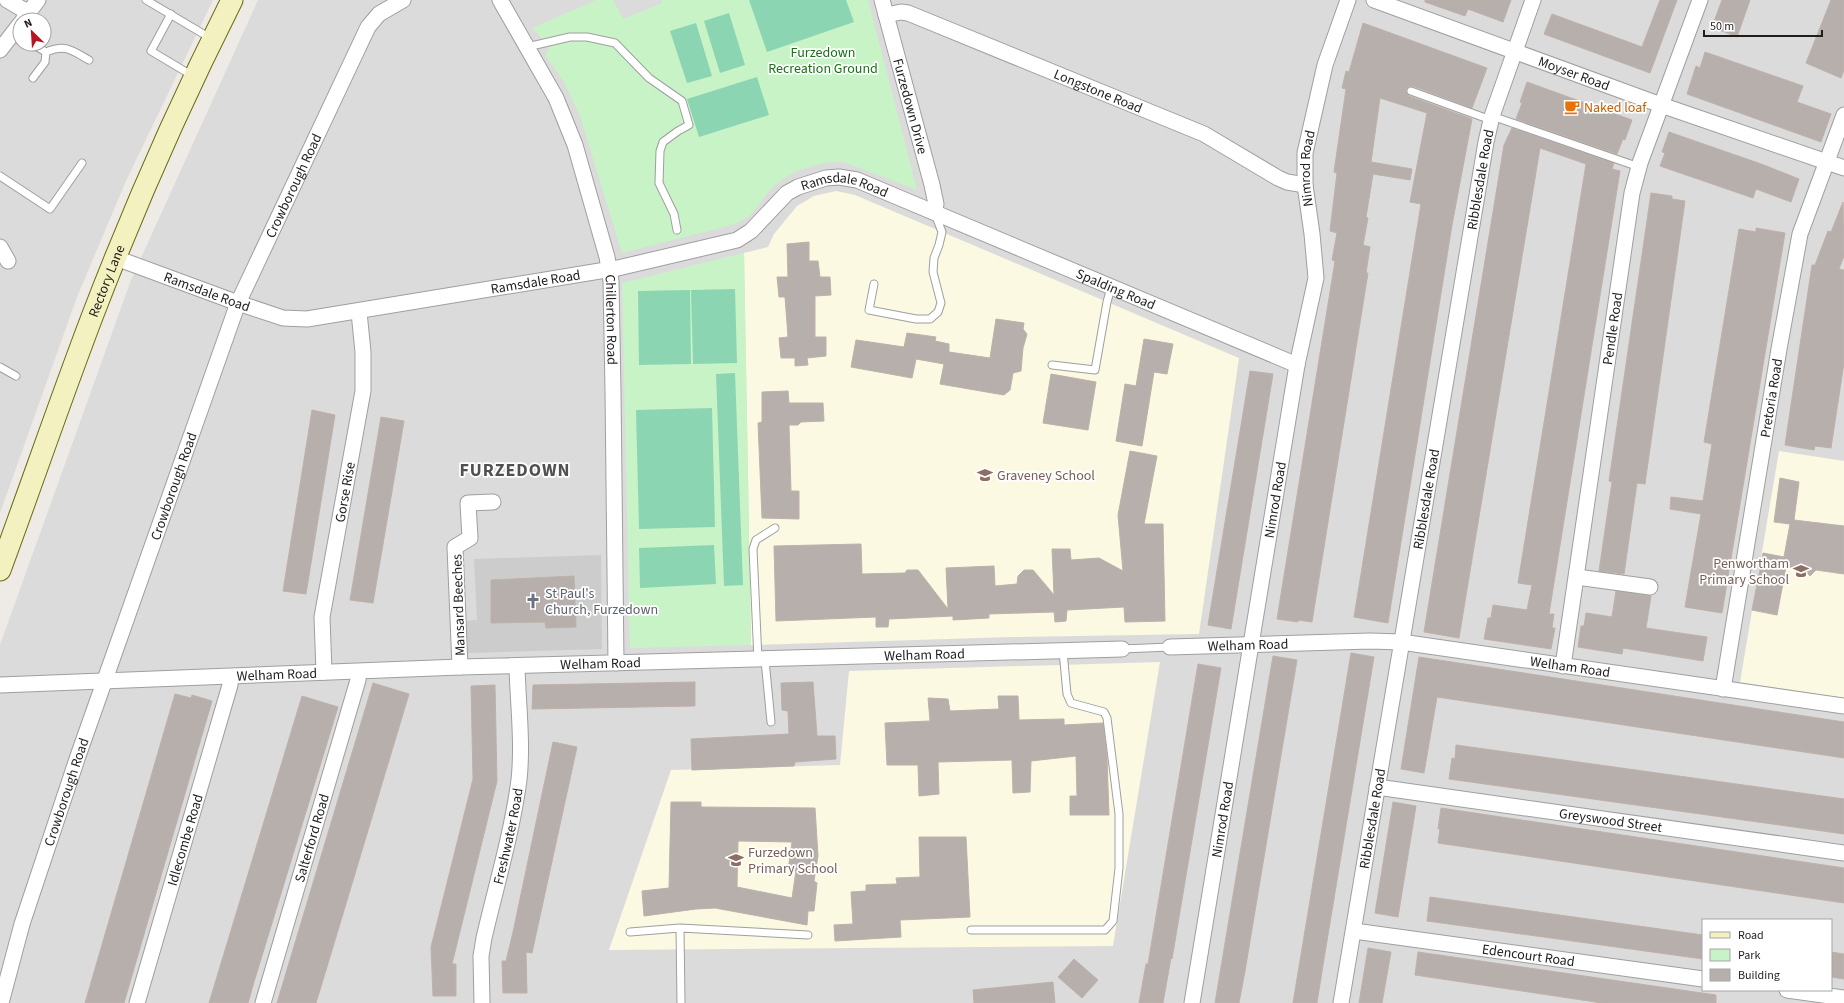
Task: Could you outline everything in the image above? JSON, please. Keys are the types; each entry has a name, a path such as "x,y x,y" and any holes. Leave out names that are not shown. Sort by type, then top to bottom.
{"main road":[{"name":"Rectory Lane","path":"0,570 92,316 195,77 232,0"}],"street":[{"path":"8,0 14,12"},
{"path":"30,12 38,0"},
{"name":"Crowborough Road","path":"0,1003 27,910 105,681 238,303 368,27 379,14 404,0"},
{"name":"Chillerton Road","path":"500,0 556,98 575,145 607,257 609,270 613,391 616,663"},
{"name":"Furzedown Drive","path":"882,0 932,185 936,204 934,212"},
{"name":"Nimrod Road","path":"1192,1003 1297,365 1316,278 1305,185 1305,154 1325,64 1348,0"},
{"name":"Moyser Road","path":"1374,0 1844,168"},
{"name":"Ribblesdale Road","path":"1341,1003 1491,118 1533,0"},
{"name":"Pendle Road","path":"1563,666 1631,201 1639,167 1700,0"},
{"name":"Longstone Road","path":"886,15 901,12 908,13 1204,134 1278,178 1287,182 1305,185"},
{"path":"0,50 12,36"},
{"name":"Pretoria Road","path":"1723,689 1778,356 1800,234 1844,115"},
{"name":"Ramsdale Road","path":"116,258 238,303 294,320 359,312 609,270 737,240 751,231 787,193 801,186 826,178 839,177 857,180 934,212"},
{"name":"Spalding Road","path":"934,212 1111,288 1297,365"},
{"path":"0,247 8,262"},
{"name":"Gorse Rise","path":"324,672 322,617 363,391 363,352 359,312"},
{"name":"Mansard Beeches","path":"460,667 455,547 470,538 468,503 493,502"},
{"path":"1577,577 1650,587"},
{"name":"Welham Road","path":"1170,648 1370,641 1401,642 1844,706"},
{"name":"Welham Road","path":"0,685 460,667 517,667 1122,649"},
{"name":"Freshwater Road","path":"482,1003 481,956 513,813 520,762 517,667"},
{"name":"Salterford Road","path":"263,1003 358,680 358,672"},
{"name":"Idlecombe Road","path":"136,1003 230,685 230,677"},
{"name":"Greyswood Street","path":"1377,787 1844,853"},
{"name":"Edencourt Road","path":"1354,931 1702,979"},
{"path":"1794,991 1844,998"}],"lane":[{"path":"146,0 212,39"},
{"path":"171,14 151,51 195,77"},
{"path":"527,46 570,37 587,37 614,43 649,78 682,102 689,125 663,142 660,151 659,166 659,183 674,214 677,230"},
{"path":"52,50 66,48 89,60"},
{"path":"33,78 45,62 46,52"},
{"path":"1411,91 1639,167"},
{"path":"0,176 50,209 82,163"},
{"path":"874,284 869,310 916,319 930,319 938,312 941,303 933,272 934,258 942,232 934,212"},
{"path":"1052,365 1095,370 1107,302 1111,288"},
{"path":"0,367 16,376"},
{"path":"771,722 761,660 753,549 756,540 775,528"},
{"name":"Welham Road","path":"1122,649 1170,648"},
{"path":"971,930 1106,930 1113,921 1119,868 1119,814 1107,718 1104,712 1071,703 1067,694 1063,651"},
{"path":"680,928 680,1003"},
{"path":"630,932 680,928 808,935"}],"shaded area":[{"path":"0,0 213,0 126,181 77,297 0,513"},
{"path":"258,0 1844,0 1844,1003 0,1003 0,645 131,280"},
{"name":"Graveney School","path":"836,191 855,195 1239,358 1199,634 1012,637 751,645 744,253 768,247 774,234 797,206 814,196"},
{"name":"Penwortham Primary School","path":"1779,451 1844,461 1844,698 1740,682"},
{"path":"601,555 602,649 468,653 466,621 477,620 474,559"},
{"path":"1160,662 1113,946 609,950 671,770 840,765 849,671"}],"green space":[{"name":"Furzedown Recreation Ground","path":"596,0 613,0 623,19 662,3 661,0 868,0 917,190 844,162 814,165 804,168 777,183 752,213 735,224 622,253 580,116 564,82 546,56 549,46 532,28"},
{"path":"749,0 846,0 854,22 767,52"},
{"path":"729,13 745,65 720,73 704,21"},
{"path":"696,23 712,76 687,83 670,31"},
{"path":"757,77 769,115 699,137 687,99"},
{"path":"744,253 751,645 630,648 622,283"},
{"path":"735,289 737,363 693,364 691,290"},
{"path":"690,290 691,364 639,365 638,291"},
{"path":"735,373 743,585 724,586 716,374"},
{"path":"712,408 715,527 639,529 636,410"},
{"path":"714,545 716,584 640,588 639,548"}],"building":[{"path":"1425,0 1511,0 1503,22 1468,9 1465,16 1425,2"},
{"path":"1660,0 1677,0 1650,73 1544,34 1552,14 1642,47"},
{"path":"1722,0 1750,0 1737,37 1712,27"},
{"path":"1831,0 1844,0 1844,70 1841,78 1806,63"},
{"path":"1363,23 1487,68 1472,108 1413,86 1408,87 1406,90 1409,96 1472,119 1452,225 1388,623 1354,617 1421,204 1410,202 1427,113 1380,98 1371,162 1412,169 1410,180 1373,174 1363,245 1370,247 1366,273 1368,273 1312,622 1298,620 1298,622 1277,619 1335,261 1332,260 1337,233 1330,231 1337,173 1334,172 1346,89 1342,88 1346,71 1349,72"},
{"path":"1705,52 1803,86 1797,102 1831,114 1821,142 1687,94 1696,66 1700,68"},
{"path":"1527,82 1632,120 1625,140 1623,139 1617,154 1516,119"},
{"path":"1512,128 1614,163 1612,169 1620,171 1549,614 1554,614 1552,628 1555,628 1551,649 1484,639 1488,618 1491,618 1493,605 1527,610 1532,585 1518,583 1586,164 1540,148 1459,638 1424,632 1504,145"},
{"path":"1669,132 1764,165 1799,179 1791,202 1756,189 1753,198 1660,166 1665,153 1662,152"},
{"path":"1651,193 1672,196 1672,199 1685,201 1645,484 1637,483 1624,574 1599,571 1612,482 1609,481"},
{"path":"1843,202 1844,256 1839,269 1844,270 1844,363 1831,448 1815,446 1814,450 1785,445 1812,265 1815,265 1828,231 1831,232"},
{"path":"1756,228 1785,233 1722,613 1685,607 1701,514 1670,509 1671,497 1703,501 1712,444 1704,442 1739,229 1756,232"},
{"path":"809,242 809,261 818,261 820,277 830,277 831,295 815,296 815,337 826,337 826,356 807,358 808,365 795,366 795,358 781,358 779,338 788,337 785,297 779,297 777,277 788,277 787,244"},
{"path":"996,319 1024,323 1023,329 1027,334 1023,348 1021,371 1013,373 1010,390 1004,395 940,384 944,364 916,359 912,378 851,367 856,340 904,347 907,333 936,337 935,341 949,344 949,352 990,358"},
{"path":"1144,339 1173,344 1167,374 1154,372 1142,446 1116,441 1125,384 1136,386"},
{"path":"1250,371 1273,374 1231,629 1208,625"},
{"path":"1051,374 1096,382 1088,430 1043,423"},
{"path":"788,391 789,403 823,403 824,421 801,422 798,425 789,425 791,491 799,491 799,519 762,518 758,423 762,422 762,392"},
{"path":"312,410 335,415 306,594 283,591"},
{"path":"381,417 404,421 373,603 350,600"},
{"path":"1130,451 1157,456 1144,524 1163,524 1165,621 1125,622 1124,607 1067,610 1066,621 1055,622 1054,612 989,614 989,618 953,620 953,616 889,619 888,627 876,627 876,617 776,621 774,546 861,544 862,574 905,573 907,570 918,570 948,609 946,568 994,566 995,586 1017,584 1018,576 1024,570 1033,570 1054,595 1052,549 1070,549 1071,560 1099,558 1123,571 1118,515"},
{"path":"1780,478 1799,482 1794,520 1844,526 1844,574 1816,570 1810,576 1803,569 1786,567 1777,615 1752,610 1763,553 1784,557 1790,524 1774,522"},
{"name":"St Paul's Church, Furzedown","path":"574,576 576,627 546,628 545,622 491,623 491,580"},
{"path":"1616,591 1651,596 1646,628 1707,637 1703,661 1623,648 1622,654 1578,647 1581,626 1584,626 1586,613 1612,617"},
{"path":"1351,653 1374,657 1317,1003 1293,1003"},
{"path":"1273,656 1297,660 1239,1003 1215,1003"},
{"path":"1419,657 1844,722 1844,758 1437,697 1424,773 1401,769"},
{"path":"1198,664 1221,668 1172,959 1171,958 1163,1003 1139,1003 1146,964 1148,964"},
{"path":"695,682 695,706 532,709 533,685"},
{"path":"813,682 817,736 835,736 836,759 795,762 794,766 692,770 691,739 789,734 788,711 782,710 781,683"},
{"path":"373,683 409,694 316,1003 277,1003"},
{"path":"495,685 497,781 452,964 456,964 456,996 433,996 431,947 473,779 471,686"},
{"path":"175,694 191,698 192,695 212,701 124,1003 85,1003"},
{"path":"302,696 338,707 248,1003 209,1003"},
{"path":"998,696 1018,696 1019,720 1064,719 1064,725 1103,723 1107,758 1109,815 1070,815 1070,796 1077,796 1076,756 1031,761 1030,792 1013,793 1012,760 938,762 939,794 919,796 918,765 887,765 885,723 930,721 928,698 948,699 950,711 999,709"},
{"path":"553,742 577,747 532,953 526,952 527,993 503,993 502,961 506,961 513,932"},
{"path":"1456,745 1844,799 1844,834 1449,779 1452,758 1455,759"},
{"path":"671,802 701,802 701,807 815,808 818,856 814,881 817,883 814,911 808,911 807,925 715,908 644,916 642,891 669,888","holes":["738,841 792,842 788,870 796,871 792,898 737,887"]},
{"path":"1393,802 1416,806 1398,917 1375,913"},
{"path":"1441,808 1844,868 1844,903 1438,843"},
{"path":"919,837 966,837 970,917 900,920 901,937 835,941 834,925 853,924 851,892 866,891 866,885 897,884 896,878 920,877"},
{"path":"1430,897 1702,935 1702,959 1427,921"},
{"path":"1368,948 1391,952 1382,1003 1359,1003"},
{"path":"1418,952 1716,995 1716,1003 1602,1003 1415,975"},
{"path":"1832,952 1844,954 1844,979 1832,977"},
{"path":"1074,959 1098,980 1082,998 1058,977"},
{"path":"1053,982 1055,1003 974,1003 973,990"}],"place":[{"name":"Naked loaf","path":"1572,107"},
{"name":"Graveney School","path":"985,475"},
{"name":"Penwortham Primary School","path":"1801,571"},
{"name":"St Paul's Church, Furzedown","path":"533,601"},
{"name":"Furzedown Primary School","path":"736,860"}],"district":[{"name":"FURZEDOWN","path":"515,470"}]}
